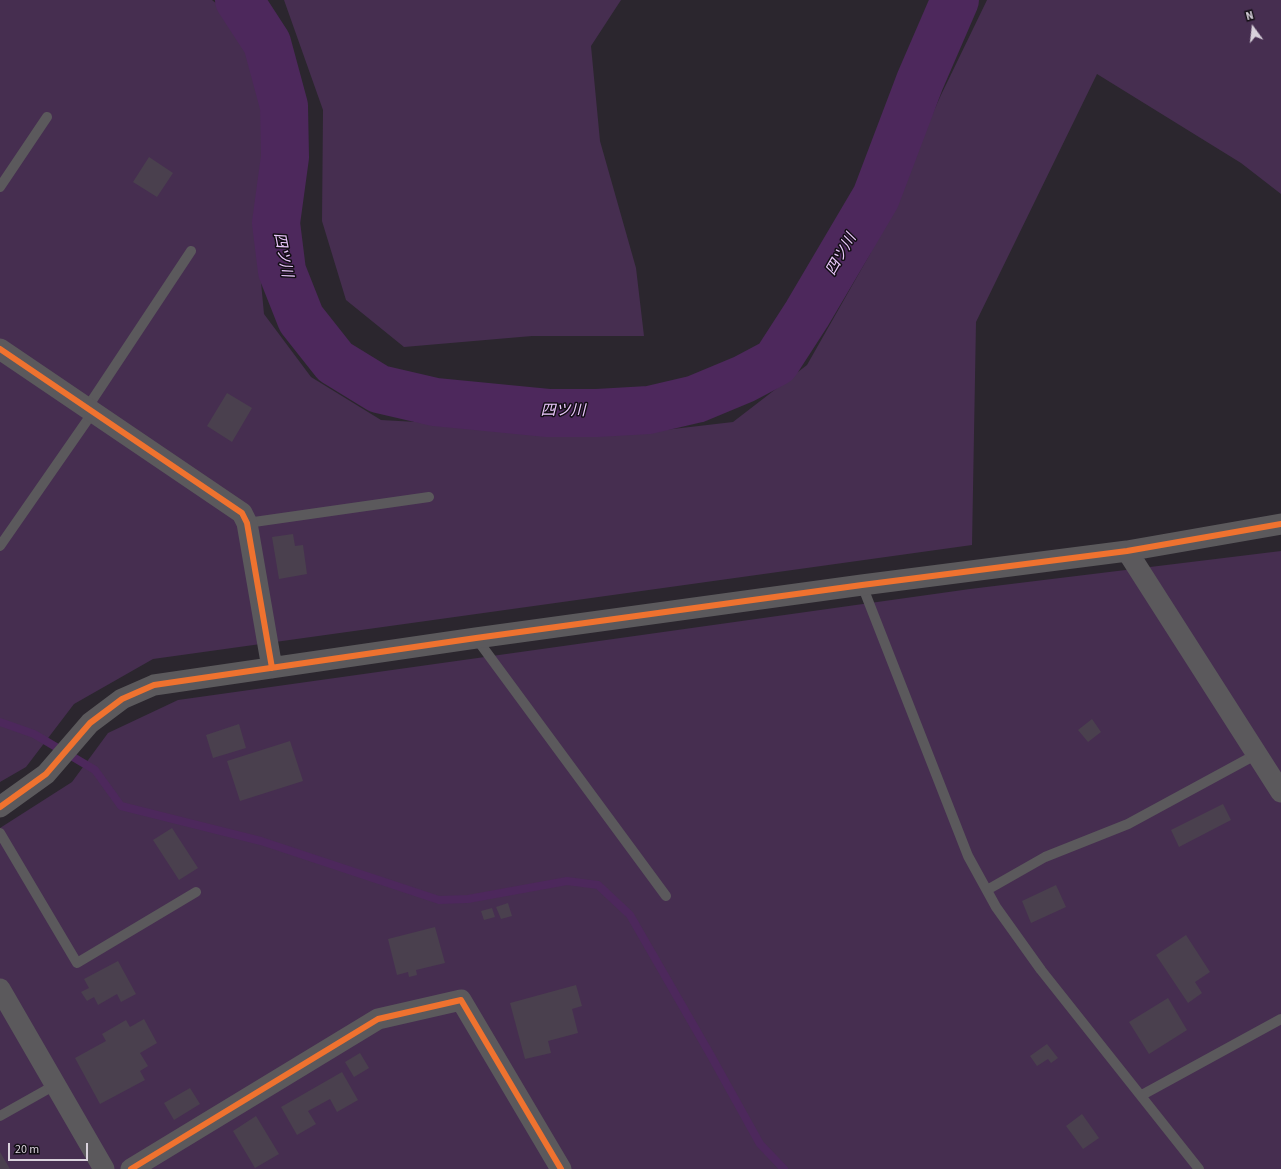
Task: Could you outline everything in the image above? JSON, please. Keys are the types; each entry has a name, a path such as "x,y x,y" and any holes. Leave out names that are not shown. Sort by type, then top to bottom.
{"street":[{"path":"0,349 242,513 247,523 272,668"},
{"path":"0,807 46,774 90,723 122,699 154,686 476,638 862,585 1127,551 1281,524"},
{"path":"1127,551 1281,792"},
{"path":"0,989 104,1169"},
{"path":"131,1169 378,1019 461,1000 561,1169"}],"lane":[{"path":"0,187 48,117"},
{"path":"0,546 90,410 191,251"},
{"path":"247,523 430,497"},
{"path":"862,585 968,856 996,907 1041,970 1199,1169"},
{"path":"476,638 666,896"},
{"path":"987,890 1045,857 1128,824 1256,754"},
{"path":"0,833 78,962 196,892"},
{"path":"1142,1096 1281,1019"},
{"path":"0,1116 55,1085"}],"shaded area":[{"path":"0,0 212,0 223,9 248,43 272,127 255,219 264,314 311,377 381,420 630,434 733,422 807,365 870,254 941,95 987,0 1281,0 1281,194 1241,163 1097,74 976,322 972,545 153,659 74,704 26,767 0,782"},
{"path":"284,0 621,0 591,46 600,141 636,268 644,336 532,336 404,347 346,300 322,221 323,110"},
{"path":"1281,551 1281,1169 0,1169 0,828 72,782 108,733 178,700 970,589"}],"building":[{"path":"149,157 173,173 157,197 133,182"},
{"path":"227,393 252,408 232,442 207,426"},
{"path":"293,534 295,546 303,545 307,574 279,579 272,537"},
{"path":"1092,719 1101,732 1088,742 1078,730"},
{"path":"239,724 246,748 213,758 206,735"},
{"path":"290,741 303,781 240,801 227,761"},
{"path":"1223,804 1231,820 1179,847 1171,830"},
{"path":"172,828 198,868 179,880 153,840"},
{"path":"1056,885 1066,907 1031,923 1022,901"},
{"path":"508,903 512,916 501,919 496,907"},
{"path":"492,908 495,917 484,920 481,911"},
{"path":"435,927 445,963 416,970 417,975 409,977 408,972 397,975 388,939"},
{"path":"1186,935 1210,972 1195,982 1202,993 1188,1003 1156,955"},
{"path":"118,961 136,994 121,1002 117,994 98,1005 94,997 87,1001 81,992 89,988 84,979"},
{"path":"576,985 582,1006 572,1009 578,1033 548,1041 551,1053 525,1059 510,1003"},
{"path":"1168,998 1187,1030 1149,1054 1129,1022"},
{"path":"144,1019 157,1043 140,1053 148,1066 140,1071 145,1080 100,1104 75,1058 106,1041 102,1034 126,1020 130,1027"},
{"path":"1047,1044 1058,1058 1051,1063 1048,1059 1037,1066 1030,1056"},
{"path":"360,1053 369,1068 354,1077 345,1062"},
{"path":"342,1072 358,1100 337,1112 330,1099 308,1111 316,1124 297,1135 281,1107"},
{"path":"190,1088 200,1104 174,1120 164,1103"},
{"path":"1082,1114 1099,1138 1083,1149 1066,1126"},
{"path":"256,1116 279,1154 255,1168 233,1131"},
{"path":"0,1152 10,1169 0,1169"}],"waterway":[{"name":"四ツ川","path":"239,0 267,43 284,106 285,157 276,223 282,271 301,319 335,362 379,389 435,402 548,413 597,413 649,410 696,399 744,379 776,362 807,314 876,197 920,81 955,0"},
{"path":"0,722 34,734 95,770 121,806 261,841 439,900 468,899 567,881 598,885 630,915 760,1144 784,1169"}],"cycle path":[{"path":"0,349 242,513 247,523 272,668"},
{"path":"0,807 46,774 90,723 122,699 154,685 476,638 862,585 1127,551 1281,524"},
{"path":"131,1169 378,1019 461,1000 561,1169"}]}
